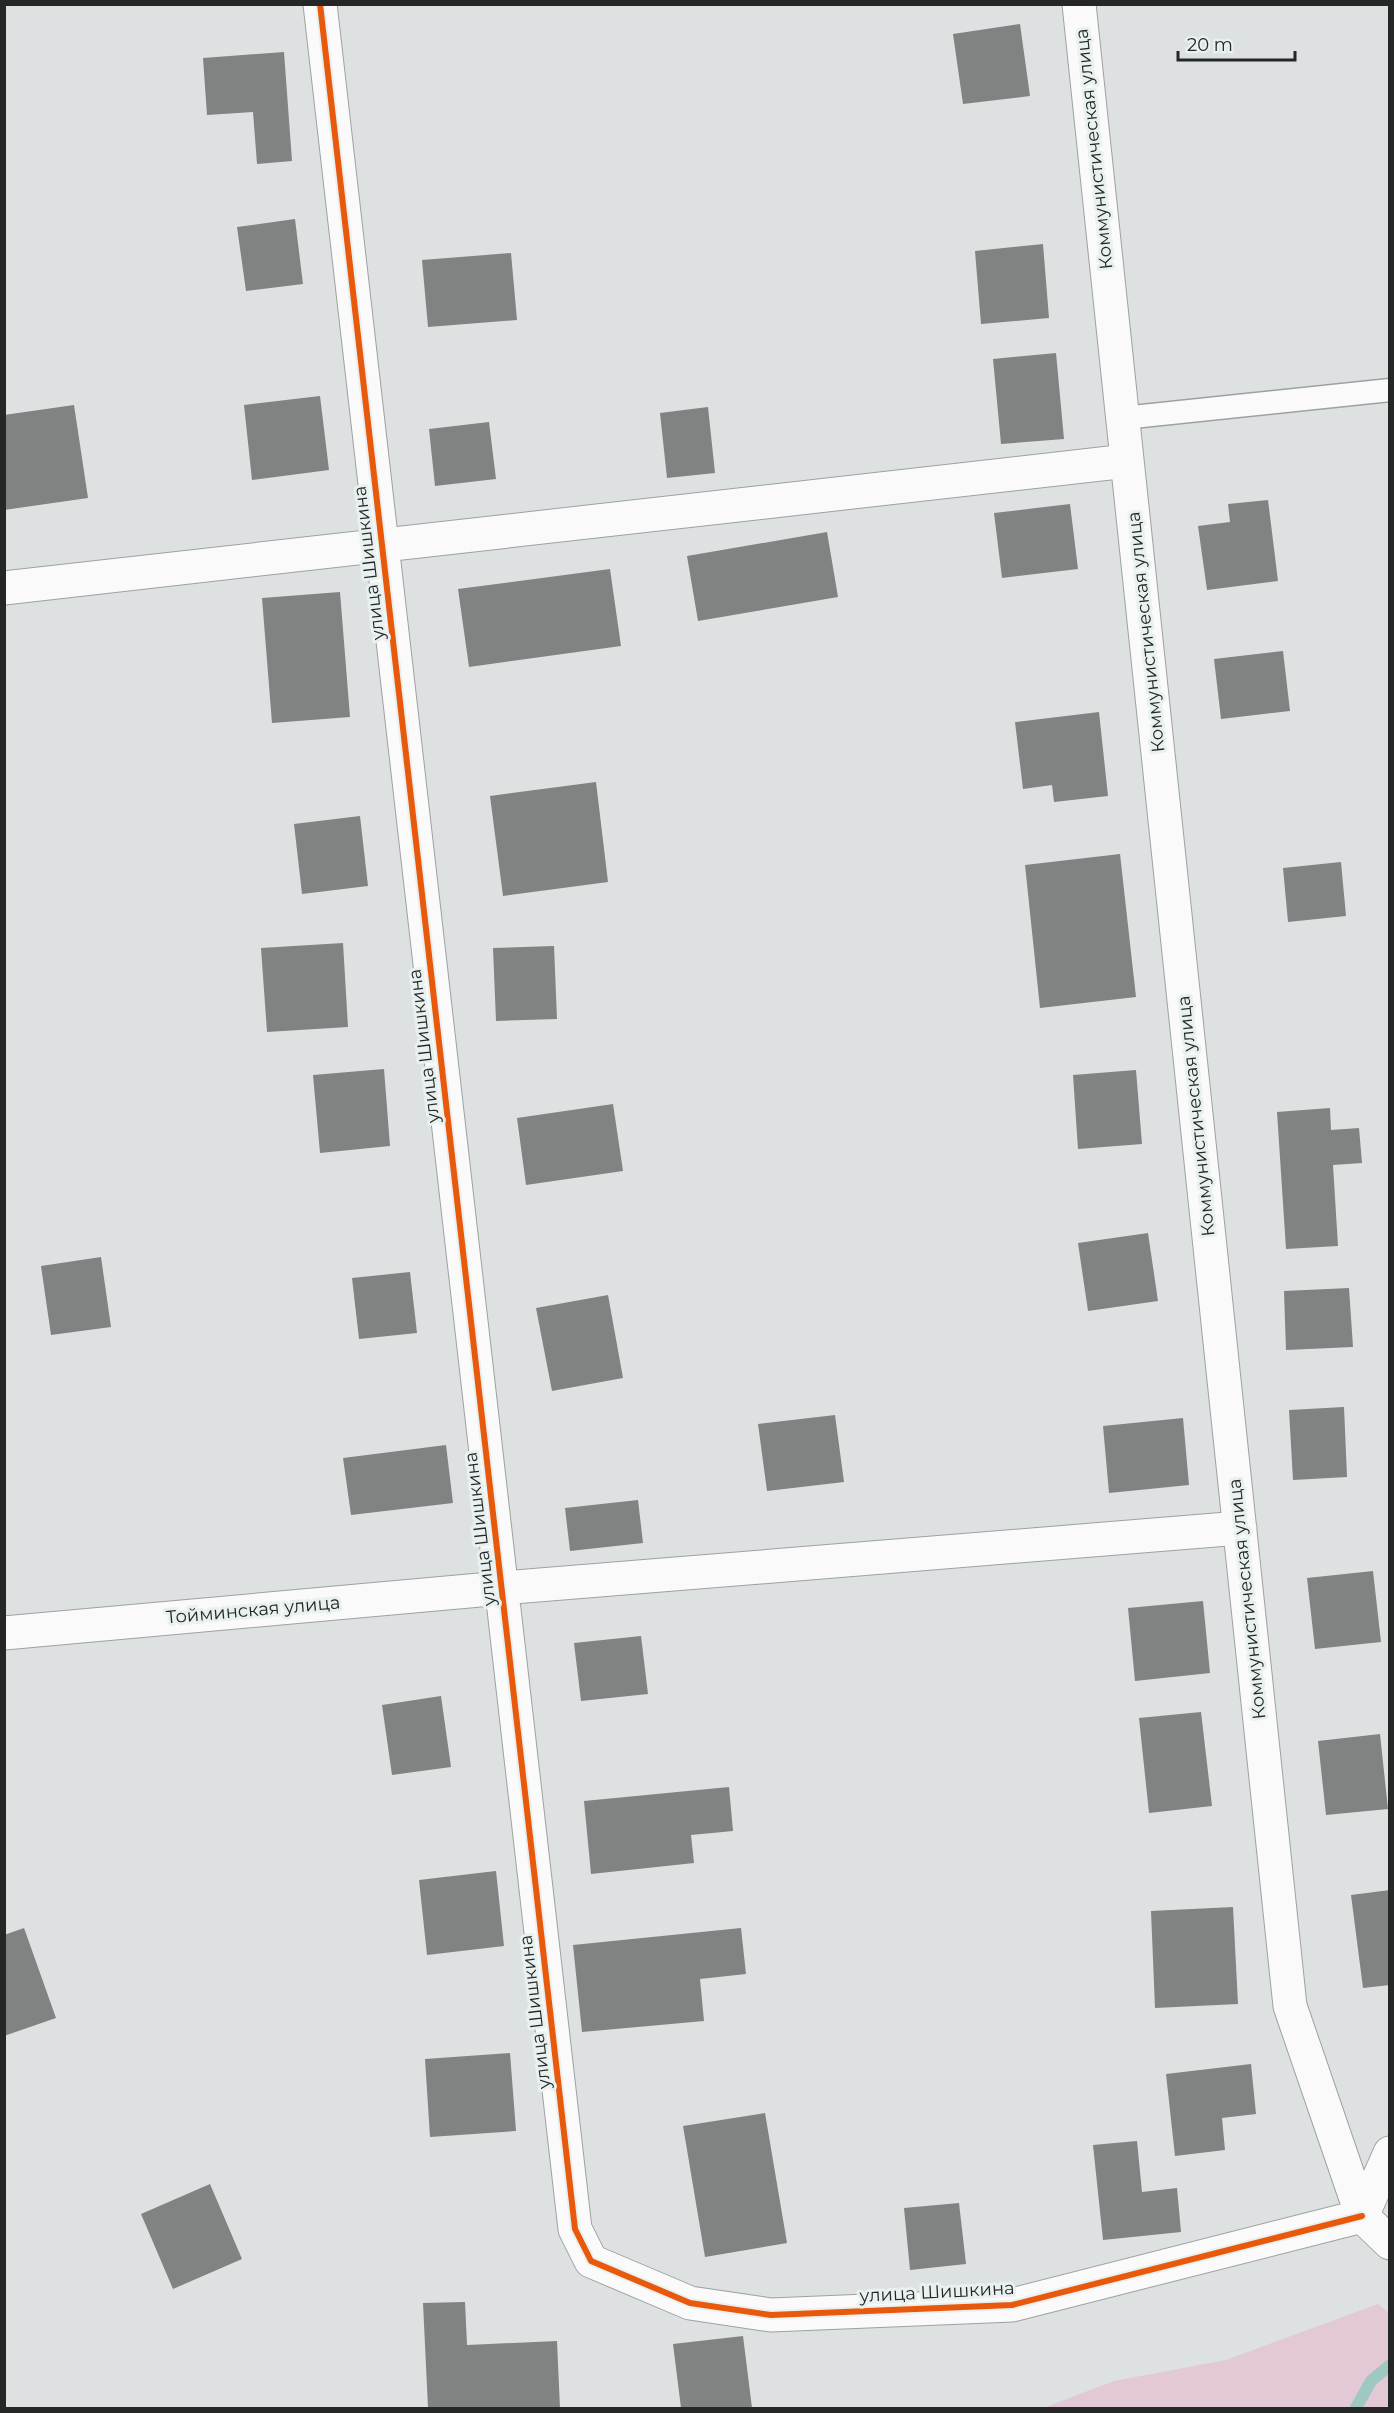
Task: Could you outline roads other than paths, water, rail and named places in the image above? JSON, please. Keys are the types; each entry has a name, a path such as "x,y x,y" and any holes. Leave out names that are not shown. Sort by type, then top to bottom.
{"street":[{"name":"улица Шишкина","path":"320,4 575,2229 591,2260 690,2303 771,2314 1012,2305 1362,2216"},
{"name":"Коммунистическая улица","path":"1079,4 1290,2006 1362,2216"},
{"path":"4,588 1128,461"},
{"name":"Тойминская улица","path":"4,1633 502,1588 1240,1528"},
{"path":"1389,2153 1362,2216 1389,2242"}],"lane":[{"path":"1123,418 1389,390"}],"waterway":[{"path":"1356,2408 1371,2381 1390,2365"}]}
